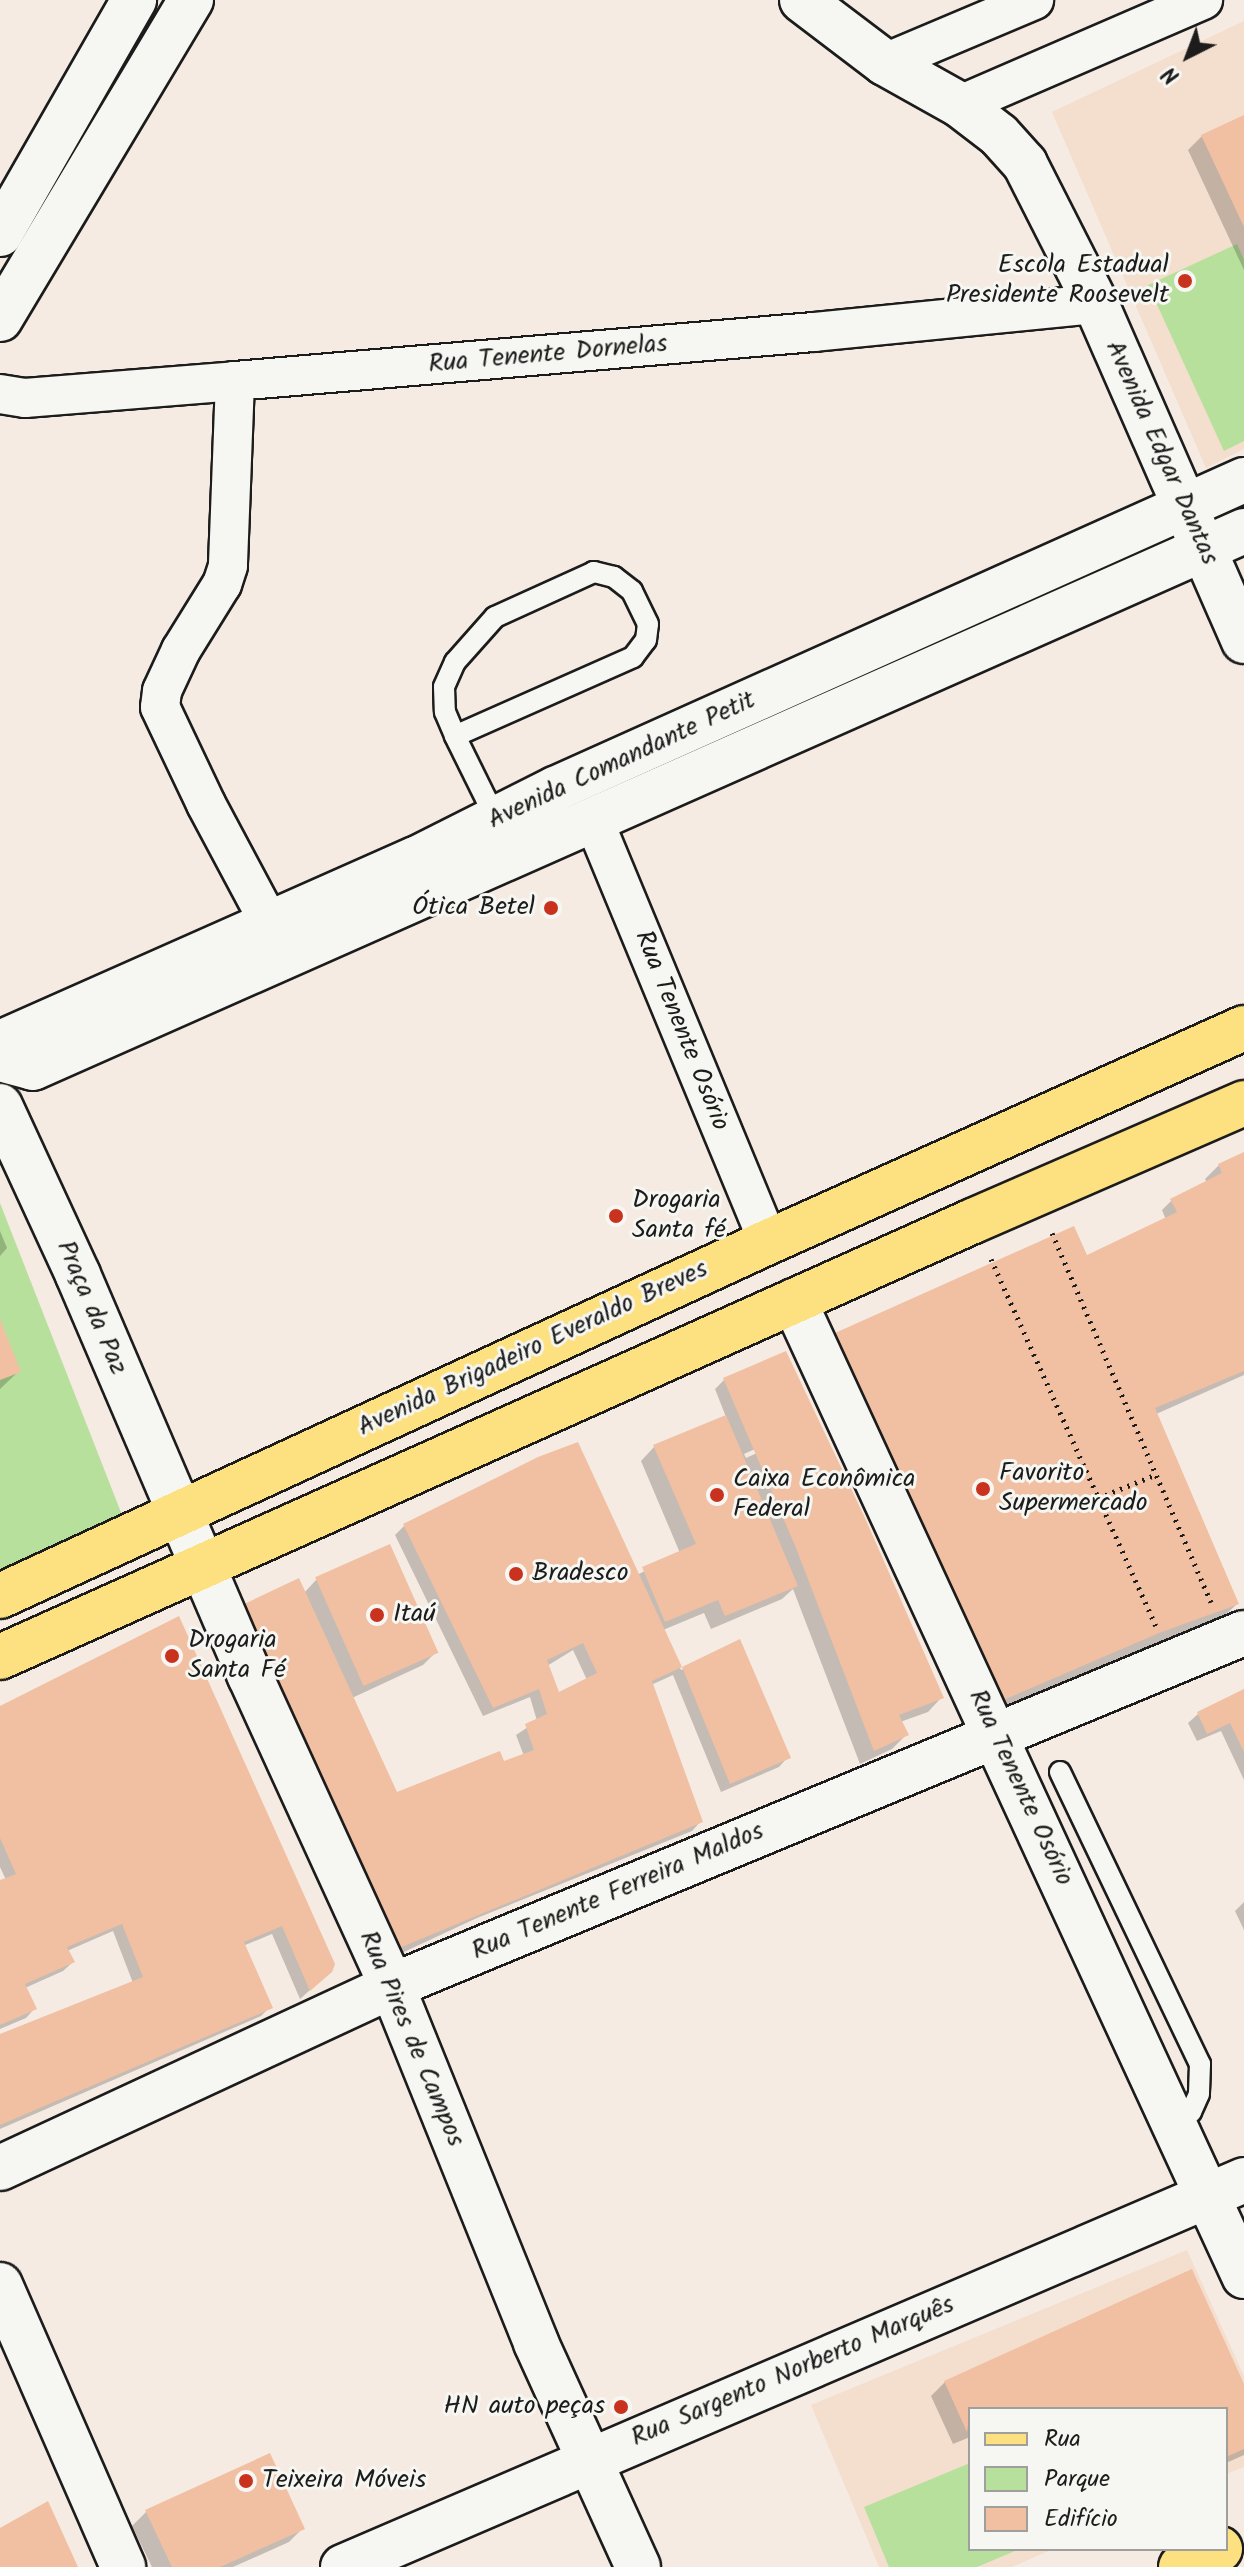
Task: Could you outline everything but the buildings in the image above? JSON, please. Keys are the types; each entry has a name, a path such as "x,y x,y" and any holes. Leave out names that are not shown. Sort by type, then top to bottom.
{"main road":[{"name":"Avenida Brigadeiro Everaldo Breves","path":"0,1596 768,1242 1244,1028"},
{"path":"0,1657 973,1221 1244,1103"},
{"path":"1181,2567 1216,2551"}],"street":[{"path":"0,234 134,0"},
{"path":"0,319 191,0"},
{"name":"Avenida Edgar Dantas","path":"802,0 885,63 960,105 999,135 1025,164 1096,304 1244,641"},
{"path":"885,63 1034,0"},
{"path":"960,105 1203,0"},
{"name":"Rua Tenente Dornelas","path":"0,394 25,398 235,381 814,332 1096,304"},
{"path":"235,381 228,566 215,595 181,650 162,691 160,707 269,922"},
{"name":"Avenida Comandante Petit","path":"0,1059 33,1068 424,874 496,819 1244,480"},
{"name":"Avenida Comandante Petit","path":"0,1043 269,922 594,821 1244,531"},
{"name":"Rua Tenente Osório","path":"594,821 768,1242"},
{"name":"Praça da Paz","path":"0,1106 78,1275 178,1513"},
{"name":"Rua Tenente Osório","path":"794,1301 1175,2123 1226,2188 1244,2276"},
{"name":"Rua Pires de Campos","path":"178,1513 392,1986 536,2343 638,2567"},
{"name":"Rua Tenente Ferreira Maldos","path":"0,2168 392,1986 1236,1636"},
{"name":"Rua Sargento Norberto Marquês","path":"343,2567 589,2458 1226,2188"},
{"path":"0,2285 123,2567"}],"lane":[{"path":"455,736 633,657 646,640 648,624 632,591 614,577 594,572 495,617 455,662 444,687 445,712 455,736 496,819"},
{"path":"1060,1772 1200,2064 1199,2094 1191,2112 1175,2123"}],"path":[{"path":"1036,1193 1155,1475 1236,1636"},
{"path":"973,1221 1173,1663"},
{"path":"1098,1498 1155,1475"}],"shaded area":[{"name":"Escola Estadual Presidente Roosevelt","path":"1244,21 1244,449 1206,468 1052,112"},
{"path":"1187,2250 1244,2376 1244,2467 1228,2473 1228,2407 968,2407 968,2551 1048,2551 1012,2567 879,2567 811,2405"}],"green space":[{"path":"1237,244 1244,260 1244,441 1224,451 1148,285"},
{"path":"0,1203 124,1520 0,1576"},
{"path":"968,2464 968,2551 1015,2551 977,2567 889,2567 864,2507"}],"place":[{"name":"Escola Estadual Presidente Roosevelt","path":"1185,281"},
{"name":"Ótica Betel","path":"551,908"},
{"name":"Drogaria Santa fé","path":"616,1216"},
{"name":"Favorito Supermercado","path":"983,1489"},
{"name":"Caixa Econômica Federal","path":"717,1495"},
{"name":"Bradesco","path":"516,1574"},
{"name":"Itaú","path":"377,1615"},
{"name":"Drogaria Santa Fé","path":"172,1656"},
{"name":"HN auto peças","path":"621,2407"},
{"name":"Teixeira Móveis","path":"246,2481"}]}
